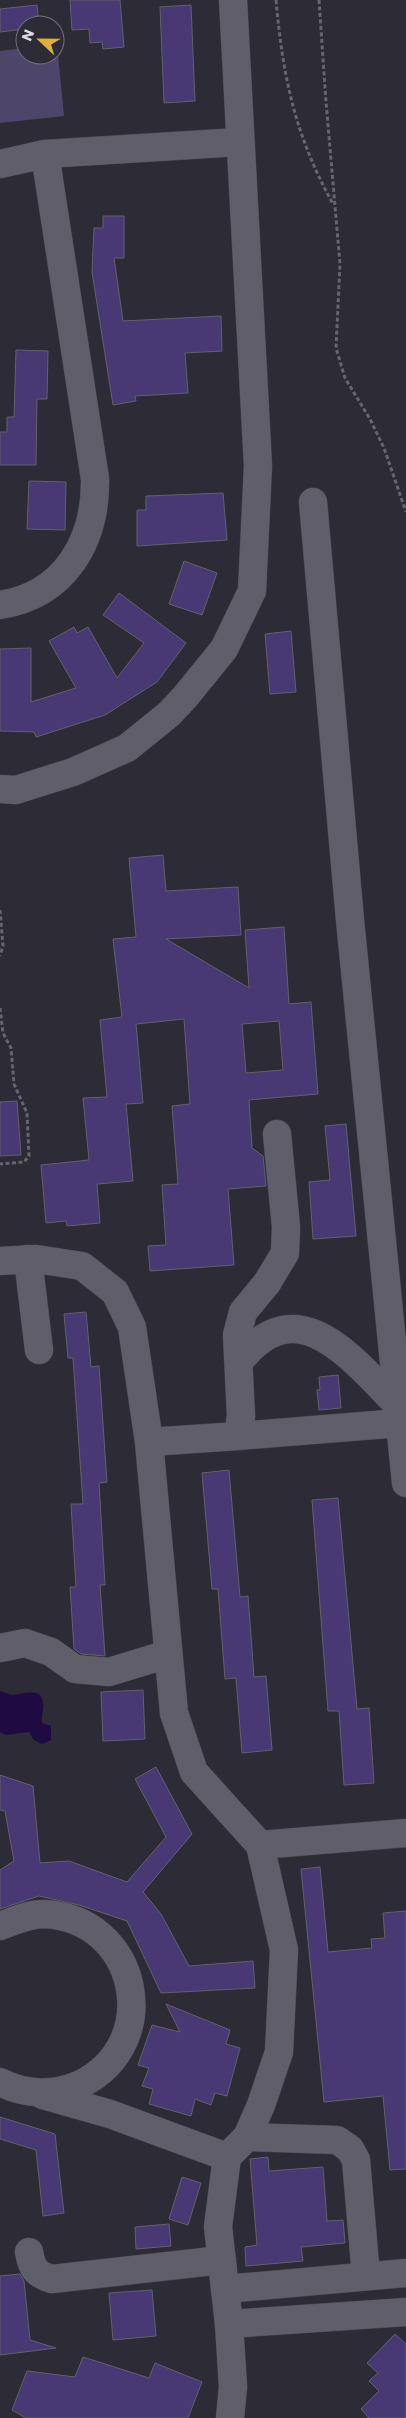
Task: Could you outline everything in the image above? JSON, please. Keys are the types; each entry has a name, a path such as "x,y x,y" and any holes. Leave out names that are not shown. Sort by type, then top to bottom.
{"street":[{"path":"0,789 16,790 73,772 127,748 169,714 224,649 252,591 258,466 239,142 233,0"},
{"path":"0,164 45,154 239,142"},
{"path":"0,605 32,597 57,581 75,559 88,534 96,499 95,479 45,154"},
{"path":"313,502 350,920 406,1483"},
{"path":"238,1436 241,1416 238,1335 244,1312 267,1283 285,1253 286,1227 277,1134"},
{"path":"28,1259 39,1350"},
{"path":"0,1261 28,1259 82,1266 115,1292 132,1327 149,1442 174,1713 194,1772 260,1845 284,1950 279,2052 261,2105 247,2137 227,2157 218,2227 229,2324 233,2387 230,2418"},
{"path":"239,1362 251,1347 274,1331 290,1328 310,1331 329,1342 353,1360 399,1414"},
{"path":"149,1442 238,1436 399,1414"},
{"path":"0,1648 25,1643 52,1652 75,1669 109,1672 168,1654"},
{"path":"260,1845 406,1833"},
{"path":"0,1926 27,1916 44,1914 74,1920 101,1936 119,1956 130,1985 132,2004 127,2035 111,2062 96,2076 69,2090 38,2094"},
{"path":"110,2114 103,2094 111,2062"},
{"path":"0,2082 110,2114 227,2157"},
{"path":"247,2137 337,2140 350,2150 356,2160 366,2276"},
{"path":"29,2252 32,2268 41,2276 52,2279 222,2260"},
{"path":"225,2289 406,2273"},
{"path":"229,2324 406,2312"}],"path":[{"path":"276,0 282,64 297,124 307,152 334,206"},
{"path":"320,0 334,206 340,264 339,320 336,334 339,363 384,448 406,512"},
{"path":"0,910 3,946 0,956"},
{"path":"0,1008 2,1033 11,1048 14,1084 27,1113 29,1156 24,1162 0,1164"},
{"path":"0,1039 6,1038"}],"shaded area":[{"path":"15,49 15,65 59,65 64,116 0,123 0,51"},
{"path":"0,1691 12,1695 35,1693 39,1695 43,1703 42,1723 51,1726 51,1740 42,1744 34,1740 29,1732 6,1735 0,1732"}],"building":[{"path":"70,0 120,0 124,47 103,49 102,42 90,43 89,29 72,30"},
{"path":"37,5 38,15 15,15 15,30 0,32 0,9"},
{"path":"191,5 195,101 164,103 160,7"},
{"path":"103,216 124,216 124,258 114,258 123,321 221,316 222,351 185,353 188,393 135,396 136,401 113,405 92,272 94,228 103,228"},
{"path":"16,350 48,351 47,399 37,399 36,465 0,465 0,432 7,432 7,417 14,417"},
{"path":"29,481 66,482 65,530 27,529"},
{"path":"223,493 227,540 137,546 137,510 146,510 146,496"},
{"path":"184,561 217,573 202,615 169,604"},
{"path":"119,593 186,643 157,682 105,715 36,737 34,732 0,731 0,649 31,648 31,702 76,688 49,641 74,627 77,633 88,627 117,678 144,643 103,615"},
{"path":"291,631 296,692 270,694 265,634"},
{"path":"163,855 166,891 238,887 241,935 166,939 249,988 245,930 284,927 289,1004 311,1002 318,1094 249,1100 252,1148 263,1156 266,1186 228,1189 234,1265 150,1271 148,1246 166,1245 162,1185 178,1184 172,1106 190,1104 184,1019 136,1024 143,1103 126,1104 133,1181 97,1184 100,1223 67,1226 66,1221 46,1223 41,1165 89,1160 83,1098 107,1097 100,1020 122,1017 113,939 136,937 129,858","holes":["279,1021 283,1070 246,1073 242,1024"]},
{"path":"17,1101 21,1155 0,1156 0,1102"},
{"path":"346,1124 356,1236 313,1239 309,1182 330,1180 325,1126"},
{"path":"86,1312 91,1367 99,1366 107,1482 99,1483 105,1585 100,1585 105,1656 81,1654 74,1649 70,1587 76,1587 71,1504 83,1504 73,1358 68,1358 64,1314"},
{"path":"338,1375 341,1408 319,1410 317,1390 320,1390 319,1377"},
{"path":"229,1470 240,1597 248,1596 254,1677 266,1676 272,1750 242,1753 236,1678 225,1679 218,1589 212,1589 202,1473"},
{"path":"338,1498 357,1709 369,1708 374,1783 344,1785 339,1711 328,1711 312,1500"},
{"path":"143,1690 145,1739 103,1741 101,1692"},
{"path":"156,1767 192,1834 143,1892 161,1914 189,1966 253,1961 255,1988 161,1993 127,1921 79,1905 39,1896 0,1909 0,1870 14,1861 5,1811 0,1810 0,1775 33,1786 40,1863 69,1861 127,1882 166,1837 135,1779"},
{"path":"320,1867 328,1952 372,1948 371,1939 385,1938 383,1913 406,1911 406,2169 390,2170 383,2096 324,2102 301,1869"},
{"path":"166,2004 230,2030 226,2044 240,2048 227,2096 215,2093 211,2105 195,2099 191,2116 149,2104 153,2089 142,2086 149,2068 138,2065 152,2025 180,2032"},
{"path":"0,2117 55,2134 64,2213 43,2216 36,2150 0,2139"},
{"path":"268,2157 269,2171 323,2167 327,2221 343,2220 345,2243 301,2247 303,2261 246,2266 245,2247 257,2245 250,2159"},
{"path":"182,2177 201,2183 188,2225 169,2219"},
{"path":"169,2224 171,2246 136,2249 135,2227"},
{"path":"20,2274 24,2281 30,2340 56,2348 0,2355 0,2276"},
{"path":"152,2290 156,2336 113,2340 109,2293"},
{"path":"395,2334 406,2344 406,2418 369,2418 361,2409 379,2391 369,2381 378,2373 367,2363"},
{"path":"83,2357 149,2378 155,2363 202,2382 188,2418 26,2418 12,2410 27,2371 75,2377"}]}
